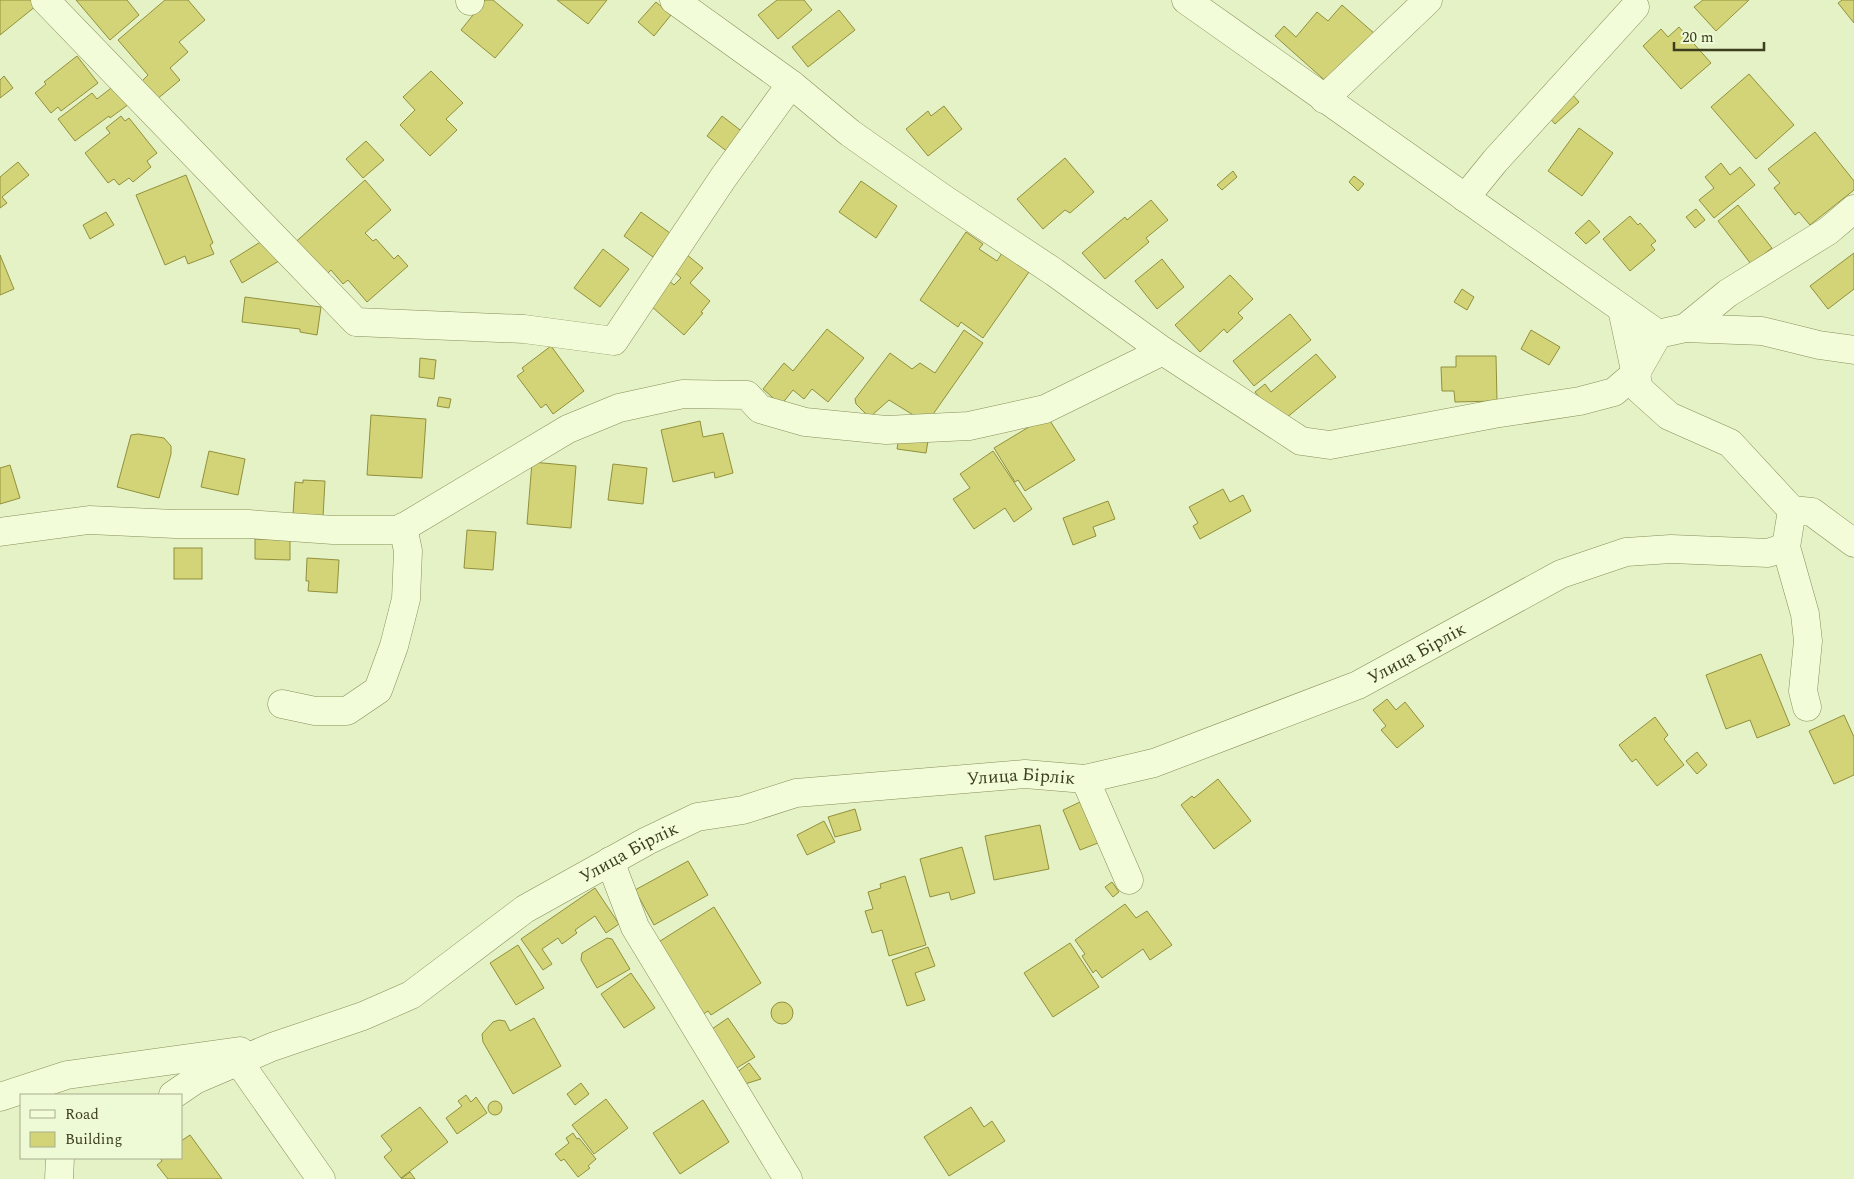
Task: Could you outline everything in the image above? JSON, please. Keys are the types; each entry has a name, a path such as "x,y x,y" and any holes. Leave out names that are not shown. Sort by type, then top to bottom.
{"street":[{"path":"45,0 356,322 524,328 614,341 723,178 791,84"},
{"path":"674,0 791,84 850,133 944,199 1054,272 1163,351 1301,441 1330,445 1494,414 1580,401 1614,392 1636,373 1658,334"},
{"path":"1186,0 1658,334 1685,328 1762,331 1819,345 1854,350"},
{"path":"1324,99 1428,0"},
{"path":"1465,198 1635,6"},
{"path":"1685,328 1728,293 1828,231 1854,209"},
{"path":"1622,309 1639,389 1669,416 1730,443 1792,510 1812,512 1854,543"},
{"path":"0,532 89,520 175,524 248,524 333,530 399,530 568,429 619,408 684,394 747,395 760,409 805,422 886,430 969,426 1045,409 1163,351"},
{"path":"1792,510 1786,547 1805,614 1808,641 1803,691 1807,707"},
{"path":"282,704 315,711 347,711 378,690 394,646 406,599 408,551 403,528"},
{"name":"Улица Бірлік","path":"272,1047 363,1016 411,995 525,909 610,861 697,817 743,810 796,793 1026,774 1085,779 1154,763 1358,685 1561,574 1626,552 1671,549 1768,553 1786,547"},
{"path":"1085,779 1129,880"},
{"path":"610,861 635,927 788,1179"},
{"path":"174,1094 195,1080 272,1047"},
{"path":"0,1097 68,1075 272,1047"},
{"path":"239,1062 321,1179"}],"building":[{"path":"0,0 31,0 36,6 0,35"},
{"path":"76,0 127,0 139,15 110,40"},
{"path":"165,0 188,0 205,20 179,42 188,52 170,68 180,80 156,100 141,82 148,75 118,40"},
{"path":"485,0 493,0 523,25 495,58 461,30"},
{"path":"557,0 607,0 588,24"},
{"path":"777,0 804,0 812,10 778,39 758,15"},
{"path":"1703,0 1749,0 1716,31 1694,7"},
{"path":"1842,0 1854,0 1854,23 1838,3"},
{"path":"656,2 671,15 654,36 638,22"},
{"path":"1342,5 1375,34 1330,85 1275,36 1284,26 1296,37 1317,12 1328,21"},
{"path":"839,10 855,30 808,67 792,47"},
{"path":"1679,27 1711,63 1681,89 1643,46 1661,29 1668,37"},
{"path":"77,56 98,83 61,111 58,107 51,113 35,93 46,84 44,82"},
{"path":"431,71 463,103 446,119 457,130 430,156 400,125 415,110 403,97"},
{"path":"1749,74 1794,125 1756,159 1711,107"},
{"path":"4,76 13,88 0,98 0,80"},
{"path":"115,85 129,104 75,141 58,119 92,93 97,99"},
{"path":"1570,92 1579,102 1555,124 1546,114"},
{"path":"944,106 962,129 928,156 906,129 928,111 931,116"},
{"path":"121,116 125,121 129,118 157,153 147,161 151,167 133,182 129,178 119,185 114,179 108,183 85,153 110,133 106,128"},
{"path":"722,116 748,136 733,156 707,136"},
{"path":"1579,128 1613,153 1582,196 1548,171"},
{"path":"1815,132 1854,181 1854,190 1810,225 1799,212 1795,215 1774,188 1780,183 1768,169"},
{"path":"366,141 384,160 363,178 346,159"},
{"path":"1065,158 1094,192 1070,213 1065,210 1043,229 1017,199"},
{"path":"18,162 29,175 2,197 7,203 0,208 0,177"},
{"path":"1721,163 1730,175 1740,167 1755,185 1714,218 1699,200 1714,188 1705,177"},
{"path":"1233,171 1237,177 1222,190 1217,185"},
{"path":"186,175 213,243 210,245 214,254 188,264 185,256 165,265 136,195"},
{"path":"1354,176 1364,184 1358,191 1349,182"},
{"path":"365,180 391,210 365,233 373,241 376,239 394,259 398,255 408,266 367,302 348,280 343,284 331,270 323,278 290,247"},
{"path":"861,181 897,206 876,238 839,212"},
{"path":"1151,200 1168,220 1146,238 1149,242 1105,279 1082,253 1125,217 1127,220"},
{"path":"1738,205 1772,248 1751,264 1718,221"},
{"path":"1696,209 1705,220 1695,228 1686,217"},
{"path":"106,212 114,225 90,239 83,225"},
{"path":"641,212 670,233 653,257 624,236"},
{"path":"1630,216 1638,225 1640,223 1656,241 1651,245 1655,250 1630,271 1603,239"},
{"path":"1589,220 1600,232 1586,244 1575,233"},
{"path":"966,232 983,244 979,249 997,261 1002,253 1029,272 983,338 961,322 958,327 920,300"},
{"path":"270,236 284,258 242,283 230,261"},
{"path":"603,249 629,269 600,307 574,288"},
{"path":"1854,253 1854,289 1828,309 1810,286"},
{"path":"686,254 703,268 690,283 710,301 701,312 703,313 684,335 651,306 667,279 674,285 681,278 672,270"},
{"path":"0,255 14,289 0,295"},
{"path":"1162,259 1184,287 1157,309 1135,281"},
{"path":"1230,275 1253,299 1238,313 1243,318 1227,333 1224,329 1200,352 1175,325"},
{"path":"1462,289 1474,297 1467,310 1454,302"},
{"path":"245,297 321,307 317,335 300,332 300,329 242,322"},
{"path":"1290,314 1311,340 1254,386 1233,361"},
{"path":"827,329 864,358 828,402 812,389 804,399 793,390 781,405 763,389 784,363 793,371"},
{"path":"964,330 983,343 929,420 923,421 889,400 871,416 868,416 856,404 855,399 890,353 912,369 920,363 935,373"},
{"path":"1531,330 1560,347 1549,365 1521,349"},
{"path":"551,346 584,391 553,414 546,404 541,408 517,376 524,371 522,368"},
{"path":"1316,354 1336,377 1280,423 1255,392 1265,384 1271,392"},
{"path":"1456,356 1496,356 1497,401 1455,402 1454,391 1442,391 1441,367 1456,367"},
{"path":"420,358 436,360 434,379 419,377"},
{"path":"439,397 451,399 449,408 437,406"},
{"path":"371,415 426,419 422,478 367,475"},
{"path":"1047,416 1075,460 1025,491 1018,480 1015,482 994,448"},
{"path":"700,421 703,437 723,433 733,473 715,478 714,472 673,482 661,430"},
{"path":"138,434 164,438 171,446 171,454 159,498 117,487 131,435"},
{"path":"899,437 928,441 926,453 897,449"},
{"path":"209,451 245,459 238,495 201,487"},
{"path":"993,451 1032,509 1014,522 1005,508 974,529 953,499 970,488 960,474"},
{"path":"532,462 576,466 571,528 527,524"},
{"path":"613,464 647,468 643,504 608,500"},
{"path":"10,465 20,498 0,504 0,468"},
{"path":"303,480 325,481 323,517 293,515 295,482 303,483"},
{"path":"1223,489 1230,502 1243,495 1251,511 1200,539 1193,526 1198,523 1189,507"},
{"path":"1108,501 1115,519 1093,527 1096,536 1073,545 1063,518"},
{"path":"467,530 496,532 493,570 464,568"},
{"path":"255,539 290,540 290,560 255,559"},
{"path":"174,548 202,548 202,579 174,579"},
{"path":"307,558 339,560 337,593 308,591 309,581 306,581"},
{"path":"1761,654 1790,725 1757,738 1750,720 1726,729 1706,675"},
{"path":"1387,699 1396,710 1405,702 1424,726 1397,748 1381,730 1386,726 1373,710"},
{"path":"1844,715 1854,737 1854,775 1834,784 1809,731"},
{"path":"1655,717 1668,735 1664,739 1684,765 1657,786 1636,759 1632,762 1619,745"},
{"path":"1697,752 1707,765 1697,774 1686,761"},
{"path":"1218,779 1251,821 1214,849 1181,805 1192,796 1194,798"},
{"path":"1080,802 1098,843 1080,850 1063,810"},
{"path":"855,809 861,830 835,837 828,817"},
{"path":"824,821 835,842 807,855 797,835"},
{"path":"1040,825 1049,869 994,880 985,836"},
{"path":"962,847 975,893 951,900 949,892 930,897 920,859"},
{"path":"688,861 708,895 654,925 635,890"},
{"path":"905,876 926,945 889,956 882,930 872,933 865,911 873,909 868,892 881,888 880,884"},
{"path":"1112,882 1119,892 1113,897 1105,887"},
{"path":"595,888 619,924 606,933 595,916 575,930 577,933 562,944 558,938 542,949 552,964 543,970 521,939"},
{"path":"1125,904 1136,918 1147,911 1172,945 1150,960 1143,949 1102,978 1096,970 1093,973 1082,956 1085,954 1075,940"},
{"path":"714,907 761,983 711,1015 708,1011 702,1015 657,943"},
{"path":"607,938 612,939 630,969 597,988 581,960 582,953"},
{"path":"1070,943 1099,987 1053,1017 1024,973"},
{"path":"518,945 544,988 516,1005 490,963"},
{"path":"928,947 935,966 915,973 925,1000 907,1006 892,960"},
{"path":"631,973 655,1008 624,1028 601,994"},
{"path":"782,1002 792,1009 793,1013 786,1023 782,1024 772,1017 771,1013 778,1003"},
{"path":"534,1018 561,1066 513,1094 483,1042 482,1034 493,1022 499,1020 505,1021 510,1031"},
{"path":"728,1018 755,1057 735,1069 709,1031"},
{"path":"749,1063 761,1079 745,1084 736,1073"},
{"path":"581,1083 589,1094 575,1105 567,1094"},
{"path":"466,1095 471,1102 476,1097 487,1113 457,1134 446,1118 462,1106 458,1101"},
{"path":"606,1099 628,1128 594,1154 572,1125"},
{"path":"703,1100 729,1142 680,1174 653,1133"},
{"path":"492,1101 498,1101 502,1108 498,1115 492,1115 488,1111 488,1105"},
{"path":"420,1107 448,1142 401,1178 384,1157 392,1150 381,1136"},
{"path":"971,1107 984,1127 992,1121 1005,1141 949,1176 924,1137"},
{"path":"573,1133 596,1159 588,1166 590,1168 578,1177 564,1159 561,1161 555,1154 569,1143 566,1138"},
{"path":"190,1135 222,1179 168,1179 157,1165 162,1161 161,1159 182,1159 182,1140"},
{"path":"410,1172 415,1179 401,1179"}]}
